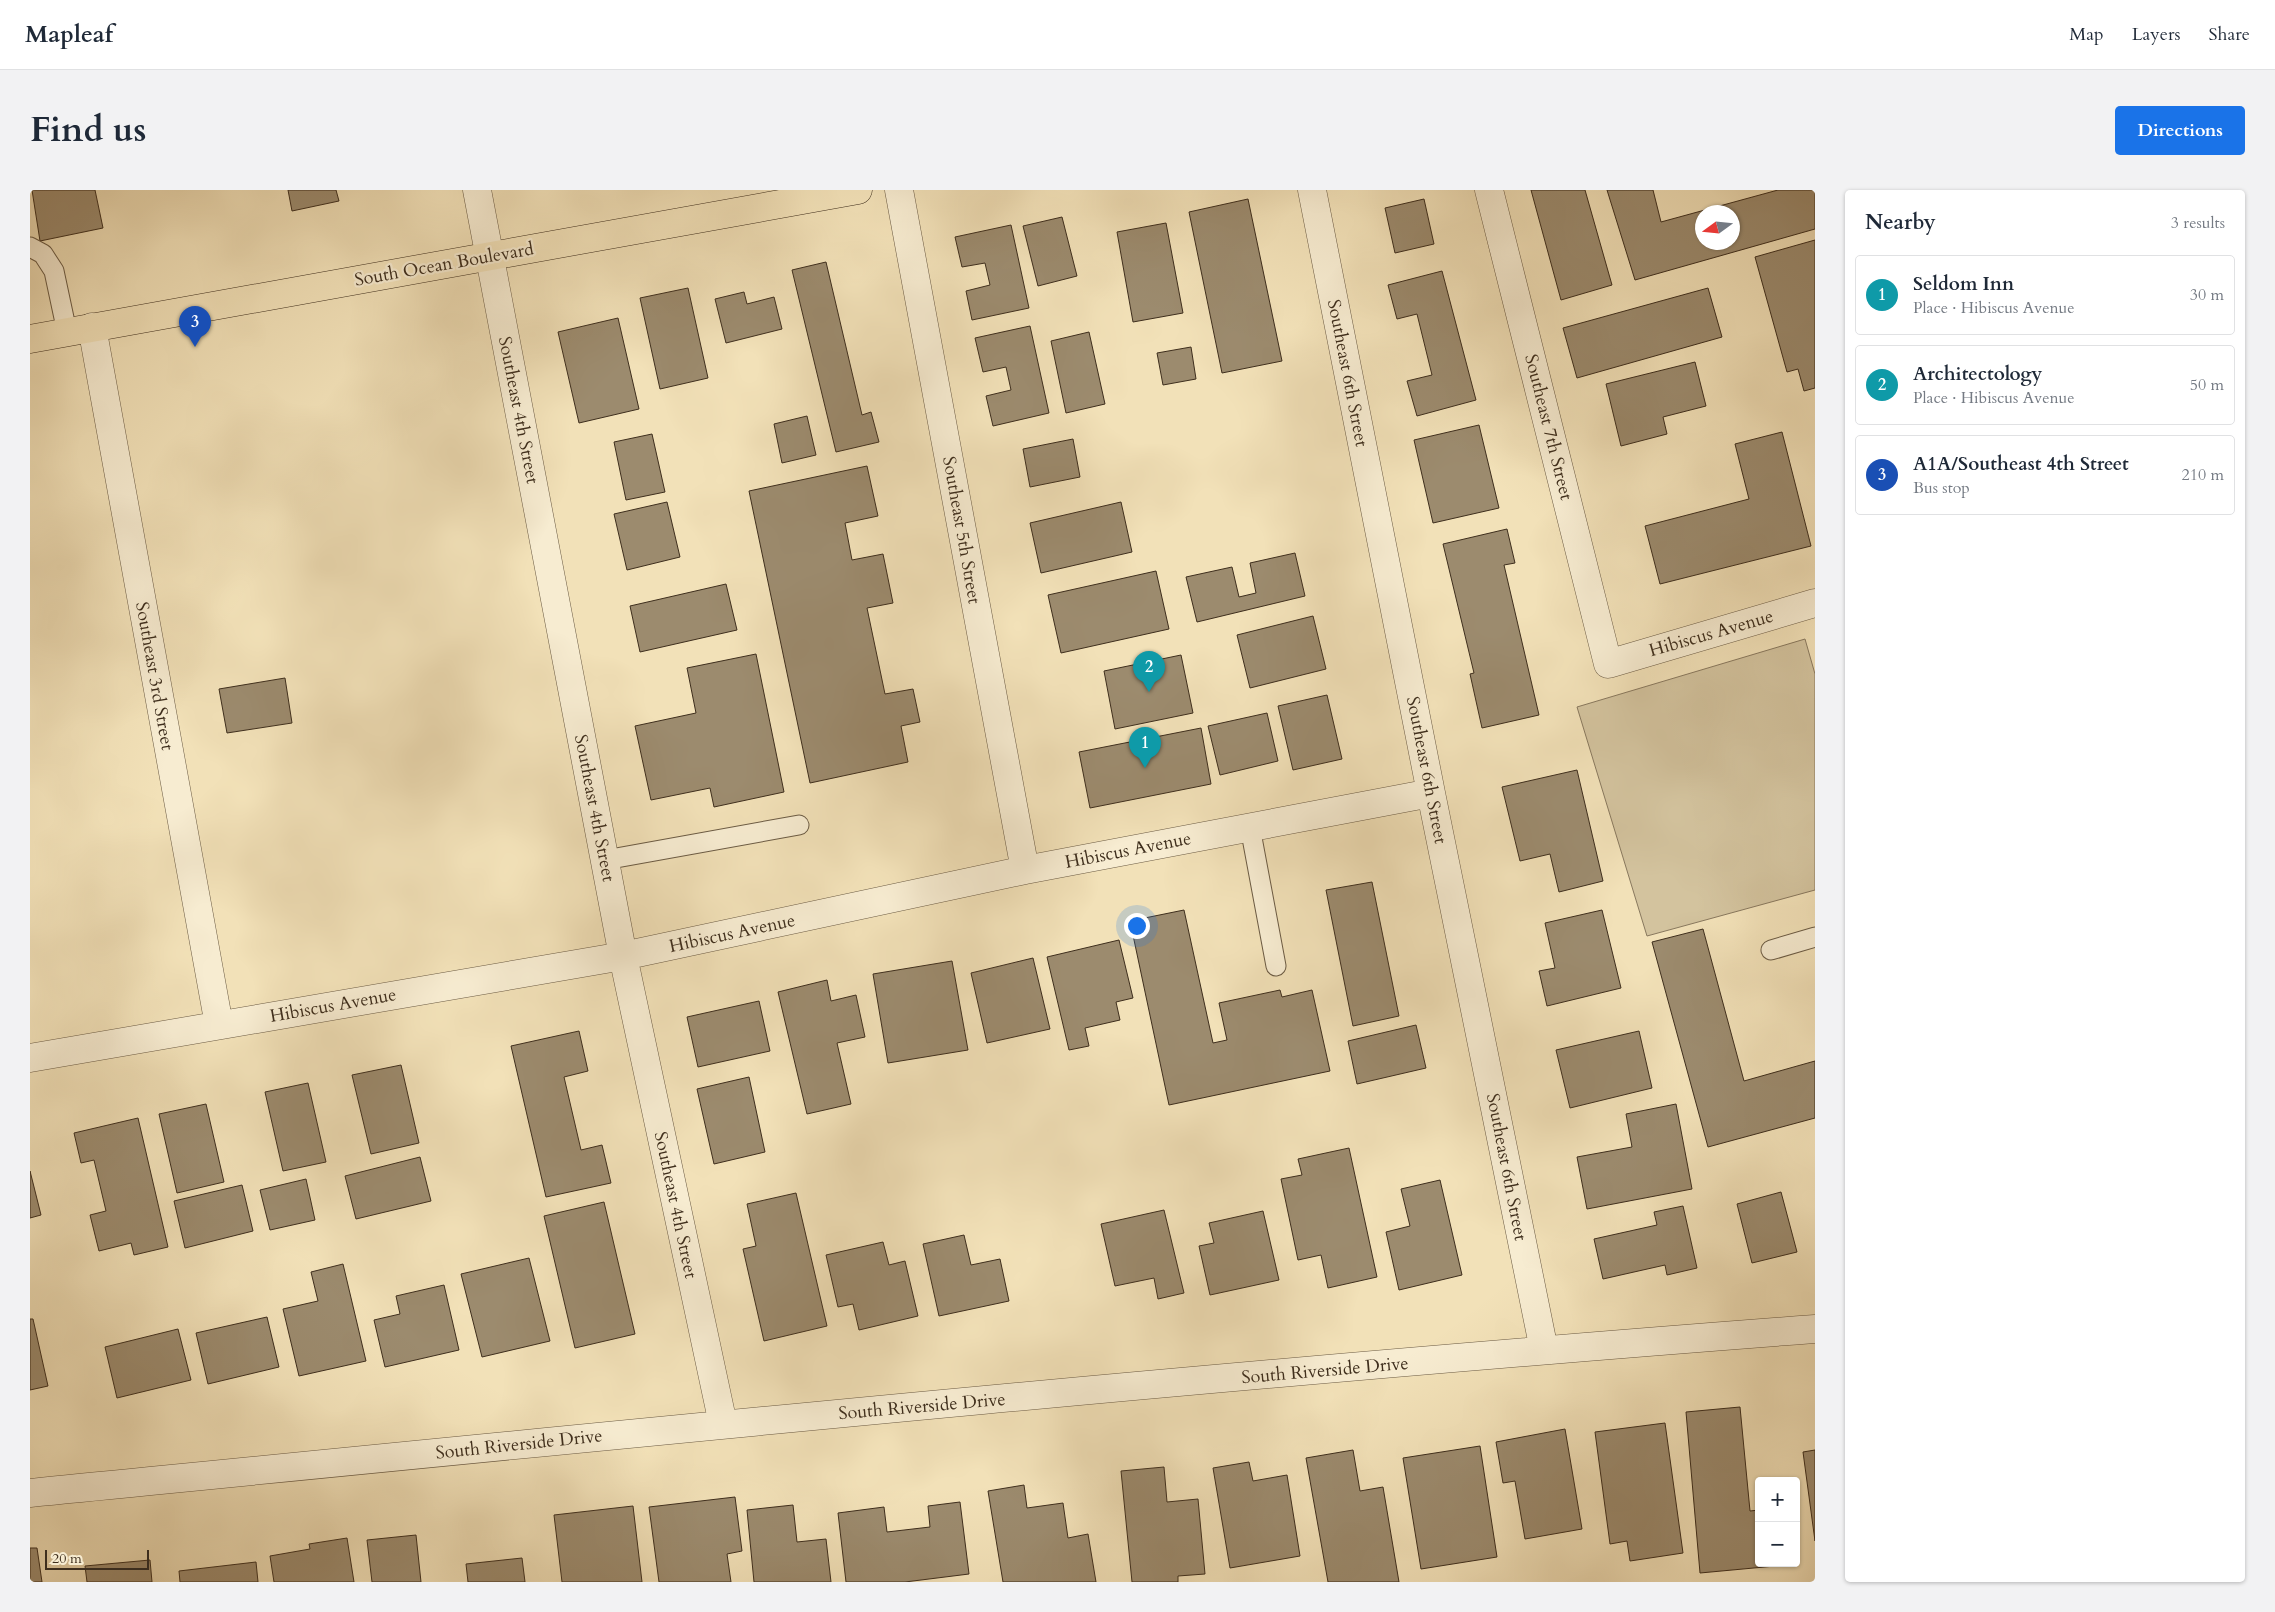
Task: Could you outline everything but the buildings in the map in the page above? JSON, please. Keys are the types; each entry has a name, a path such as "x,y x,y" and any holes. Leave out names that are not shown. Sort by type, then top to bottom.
{"main road":[{"name":"South Ocean Boulevard","path":"30,339 812,194 858,190"}],"street":[{"name":"Southeast 4th Street","path":"477,190 623,956 723,1424"},
{"name":"Southeast 5th Street","path":"899,190 1025,870"},
{"name":"Southeast 6th Street","path":"1312,190 1431,793 1544,1350"},
{"name":"Southeast 7th Street","path":"1489,190 1608,664"},
{"name":"Southeast 3rd Street","path":"79,330 219,1025"},
{"name":"Hibiscus Avenue","path":"1608,664 1815,603"},
{"name":"Hibiscus Avenue","path":"30,1058 623,956 1025,870 1431,793"},
{"name":"South Riverside Drive","path":"30,1493 723,1424 1544,1350 1815,1329"}],"lane":[{"path":"30,246 43,254 54,271 79,330"},
{"path":"605,860 799,825"},
{"path":"1250,827 1276,966"},
{"path":"1771,950 1815,937"}],"shaded area":[{"path":"1805,639 1815,674 1815,890 1647,936 1577,707"}],"place":[{"name":"A1A/Southeast 4th Street","path":"195,347"},
{"name":"Architectology","path":"1149,692"},
{"name":"Seldom Inn","path":"1145,768"}]}
